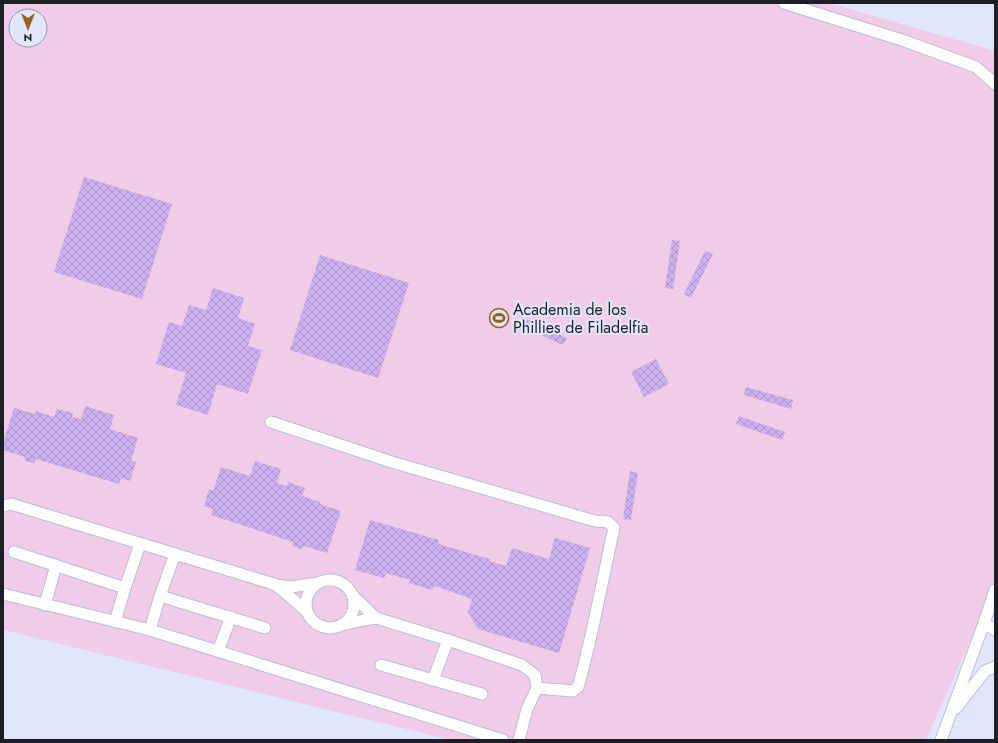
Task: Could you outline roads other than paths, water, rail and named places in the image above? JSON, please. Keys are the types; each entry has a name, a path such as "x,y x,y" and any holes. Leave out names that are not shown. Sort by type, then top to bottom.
{"lane":[{"path":"784,3 902,40 976,67 995,84"},
{"path":"271,422 395,463 596,521 608,522 614,528 578,687 573,691 538,688"},
{"path":"6,502 274,584 291,587 318,583 326,580 334,580 349,588 355,604 349,620 342,625"},
{"path":"115,622 140,544"},
{"path":"14,552 125,588"},
{"path":"150,630 175,554"},
{"path":"45,604 56,566"},
{"path":"318,583 311,588 305,604 311,620 318,625 326,628 334,628 376,618 522,665 535,675 538,688 527,709 519,740"},
{"path":"274,584 307,612"},
{"path":"941,740 995,590"},
{"path":"3,594 150,630 503,740"},
{"path":"160,596 265,628"},
{"path":"353,596 376,618"},
{"path":"218,651 231,617"},
{"path":"984,623 995,630"},
{"path":"433,680 448,640"},
{"path":"381,665 482,694"},
{"path":"950,717 985,671 995,667"}],"place":[{"name":"Academia de los Phillies de Filadelfia","path":"499,318"}]}
